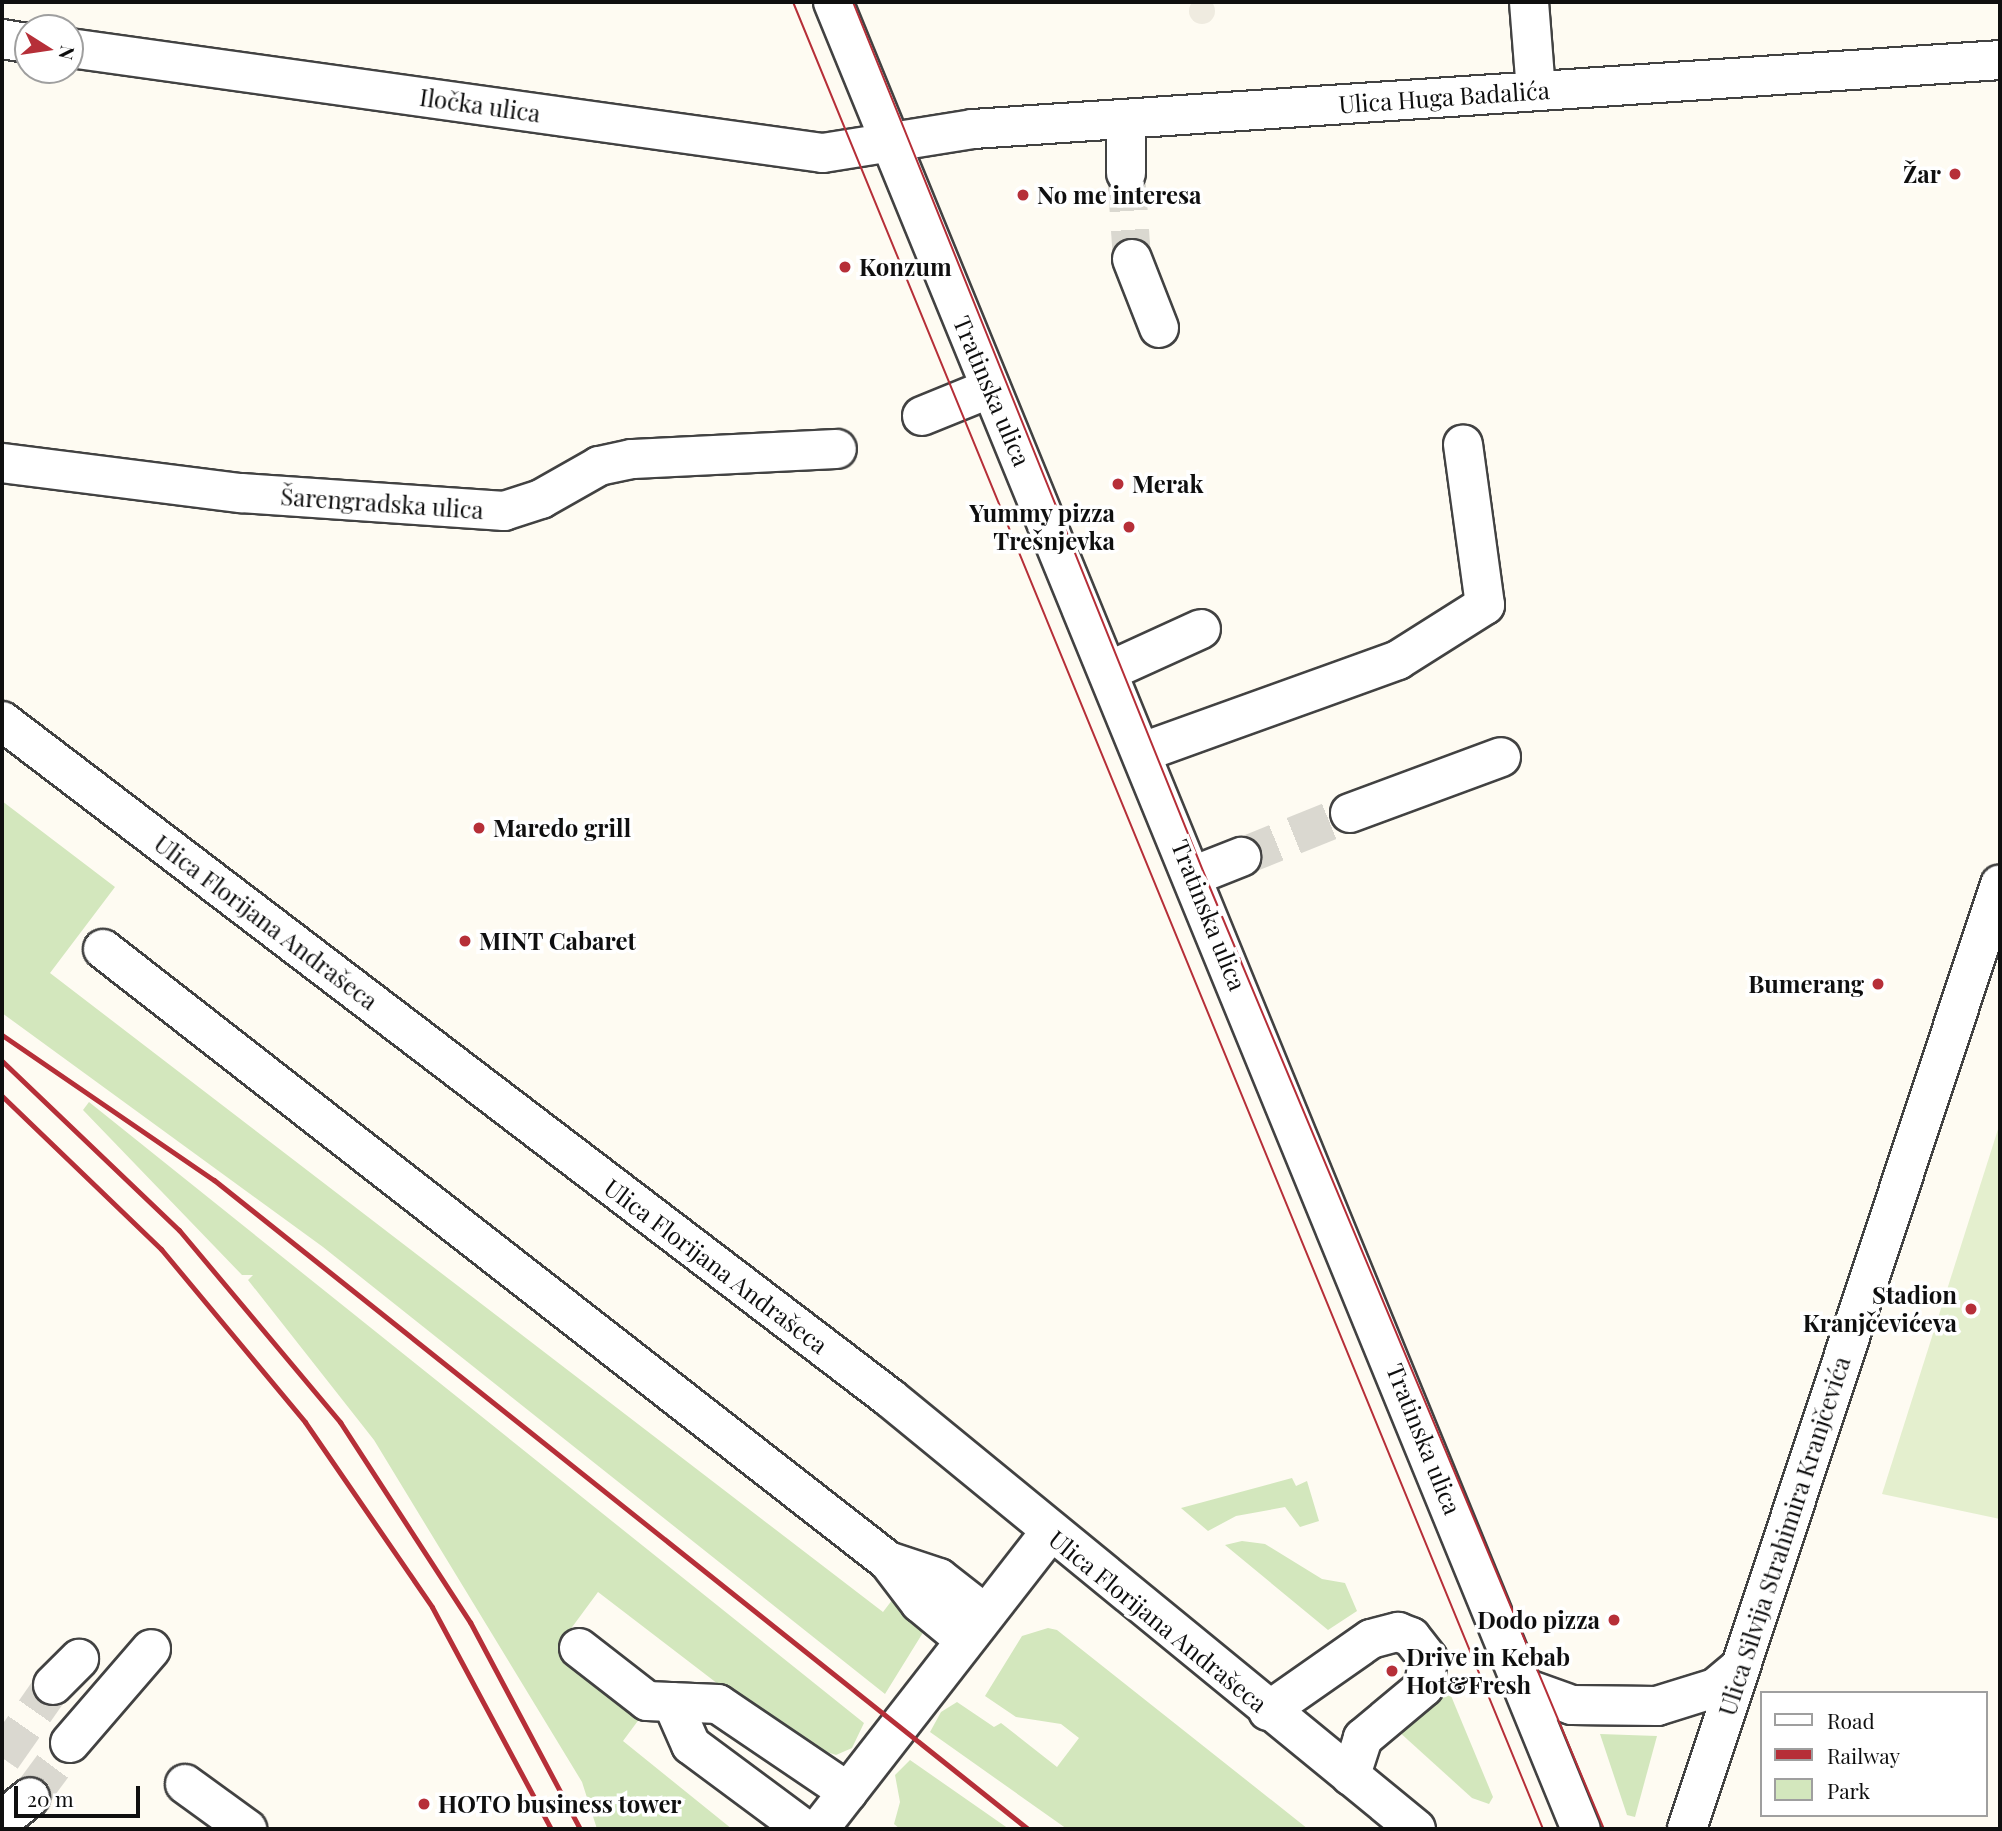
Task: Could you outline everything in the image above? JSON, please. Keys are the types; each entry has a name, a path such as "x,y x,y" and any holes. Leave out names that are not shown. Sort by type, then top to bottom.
{"street":[{"name":"Tratinska ulica","path":"832,2 1110,671 1581,1829"},
{"path":"1529,2 1536,91"},
{"name":"Iločka ulica","path":"84,50 807,151 890,144"},
{"name":"Ulica Huga Badalića","path":"890,144 949,132 2000,60"},
{"path":"1126,119 1126,173"},
{"path":"1132,259 1159,328"},
{"path":"922,416 991,388"},
{"path":"1143,752 1398,660 1485,605 1463,445"},
{"name":"Šarengradska ulica","path":"2,463 281,497 504,511 541,499 598,466 632,458 837,449"},
{"path":"1110,671 1201,629"},
{"name":"Ulica Florijana Andrašeca","path":"2,721 890,1398 1048,1534 1416,1829"},
{"path":"1350,813 1501,757"},
{"path":"1193,876 1241,857"},
{"name":"Ulica Silvija Strahimira Kranjčevića","path":"1687,1829 2000,884"},
{"path":"103,949 888,1561 939,1578 975,1627"},
{"path":"819,1829 1048,1534"},
{"path":"1269,1711 1371,1639 1391,1632 1411,1637 1428,1659 1424,1687 1363,1738 1351,1776"},
{"path":"579,1648 647,1701 719,1703 848,1792"},
{"path":"70,1743 151,1649"},
{"path":"1525,1688 1572,1705 1657,1706 1715,1688 1740,1667"},
{"path":"672,1702 691,1745 804,1829"},
{"path":"185,1784 247,1829"}],"green space":[{"path":"2,801 115,887 50,973 883,1612 899,1591 932,1618 885,1694 323,1247 2,1013"},
{"path":"89,1102 864,1723 852,1748 836,1755 824,1751 817,1760 598,1592 567,1634 577,1669 640,1718 623,1741 732,1829 597,1829 582,1782 374,1440 248,1280 253,1275 242,1275 83,1110"},
{"name":"Stadion Kranjčevićeva","path":"2000,1123 2000,1519 1882,1494"},
{"path":"1292,1478 1296,1486 1307,1481 1319,1521 1300,1527 1285,1507 1236,1516 1208,1531 1181,1508"},
{"path":"1242,1541 1265,1544 1322,1579 1345,1583 1357,1611 1328,1630 1225,1545"},
{"path":"1048,1628 1057,1630 1308,1829 1067,1829 930,1732 941,1712 957,1702 994,1727 1001,1723 1057,1767 1079,1738 1061,1724 1016,1717 985,1696 1022,1636"},
{"path":"1449,1691 1493,1797 1489,1804 1472,1798 1397,1730"},
{"path":"1600,1734 1657,1736 1635,1817 1627,1815"},
{"path":"910,1760 1009,1829 900,1829 894,1824 900,1802 895,1775"}],"shaded area":[{"path":"1197,-1 1207,-1 1214,6 1214,16 1207,23 1197,23 1190,16 1190,6"}],"tunnel":[{"path":"1126,173 1132,259"},
{"path":"1241,857 1350,813"},
{"path":"2,1758 53,1685"},
{"path":"30,1797 70,1743"}],"tram line":[{"path":"793,2 1543,1829"},
{"path":"853,2 1203,871 1604,1829"}],"railway":[{"path":"2,1035 214,1180 1028,1829"},
{"path":"2,1061 179,1230 340,1422 470,1622 580,1829"},
{"path":"2,1096 161,1249 305,1422 432,1607 551,1829"}],"place":[{"name":"Žar","path":"1955,174"},
{"name":"No me interesa","path":"1023,195"},
{"name":"Konzum","path":"845,267"},
{"name":"Merak","path":"1118,484"},
{"name":"Yummy pizza Trešnjevka","path":"1129,527"},
{"name":"Maredo grill","path":"479,828"},
{"name":"MINT Cabaret","path":"465,941"},
{"name":"Bumerang","path":"1878,984"},
{"name":"Stadion Kranjčevićeva","path":"1971,1309"},
{"name":"Dodo pizza","path":"1614,1620"},
{"name":"Drive in Kebab Hot&Fresh","path":"1392,1671"},
{"name":"HOTO business tower","path":"424,1804"}]}
